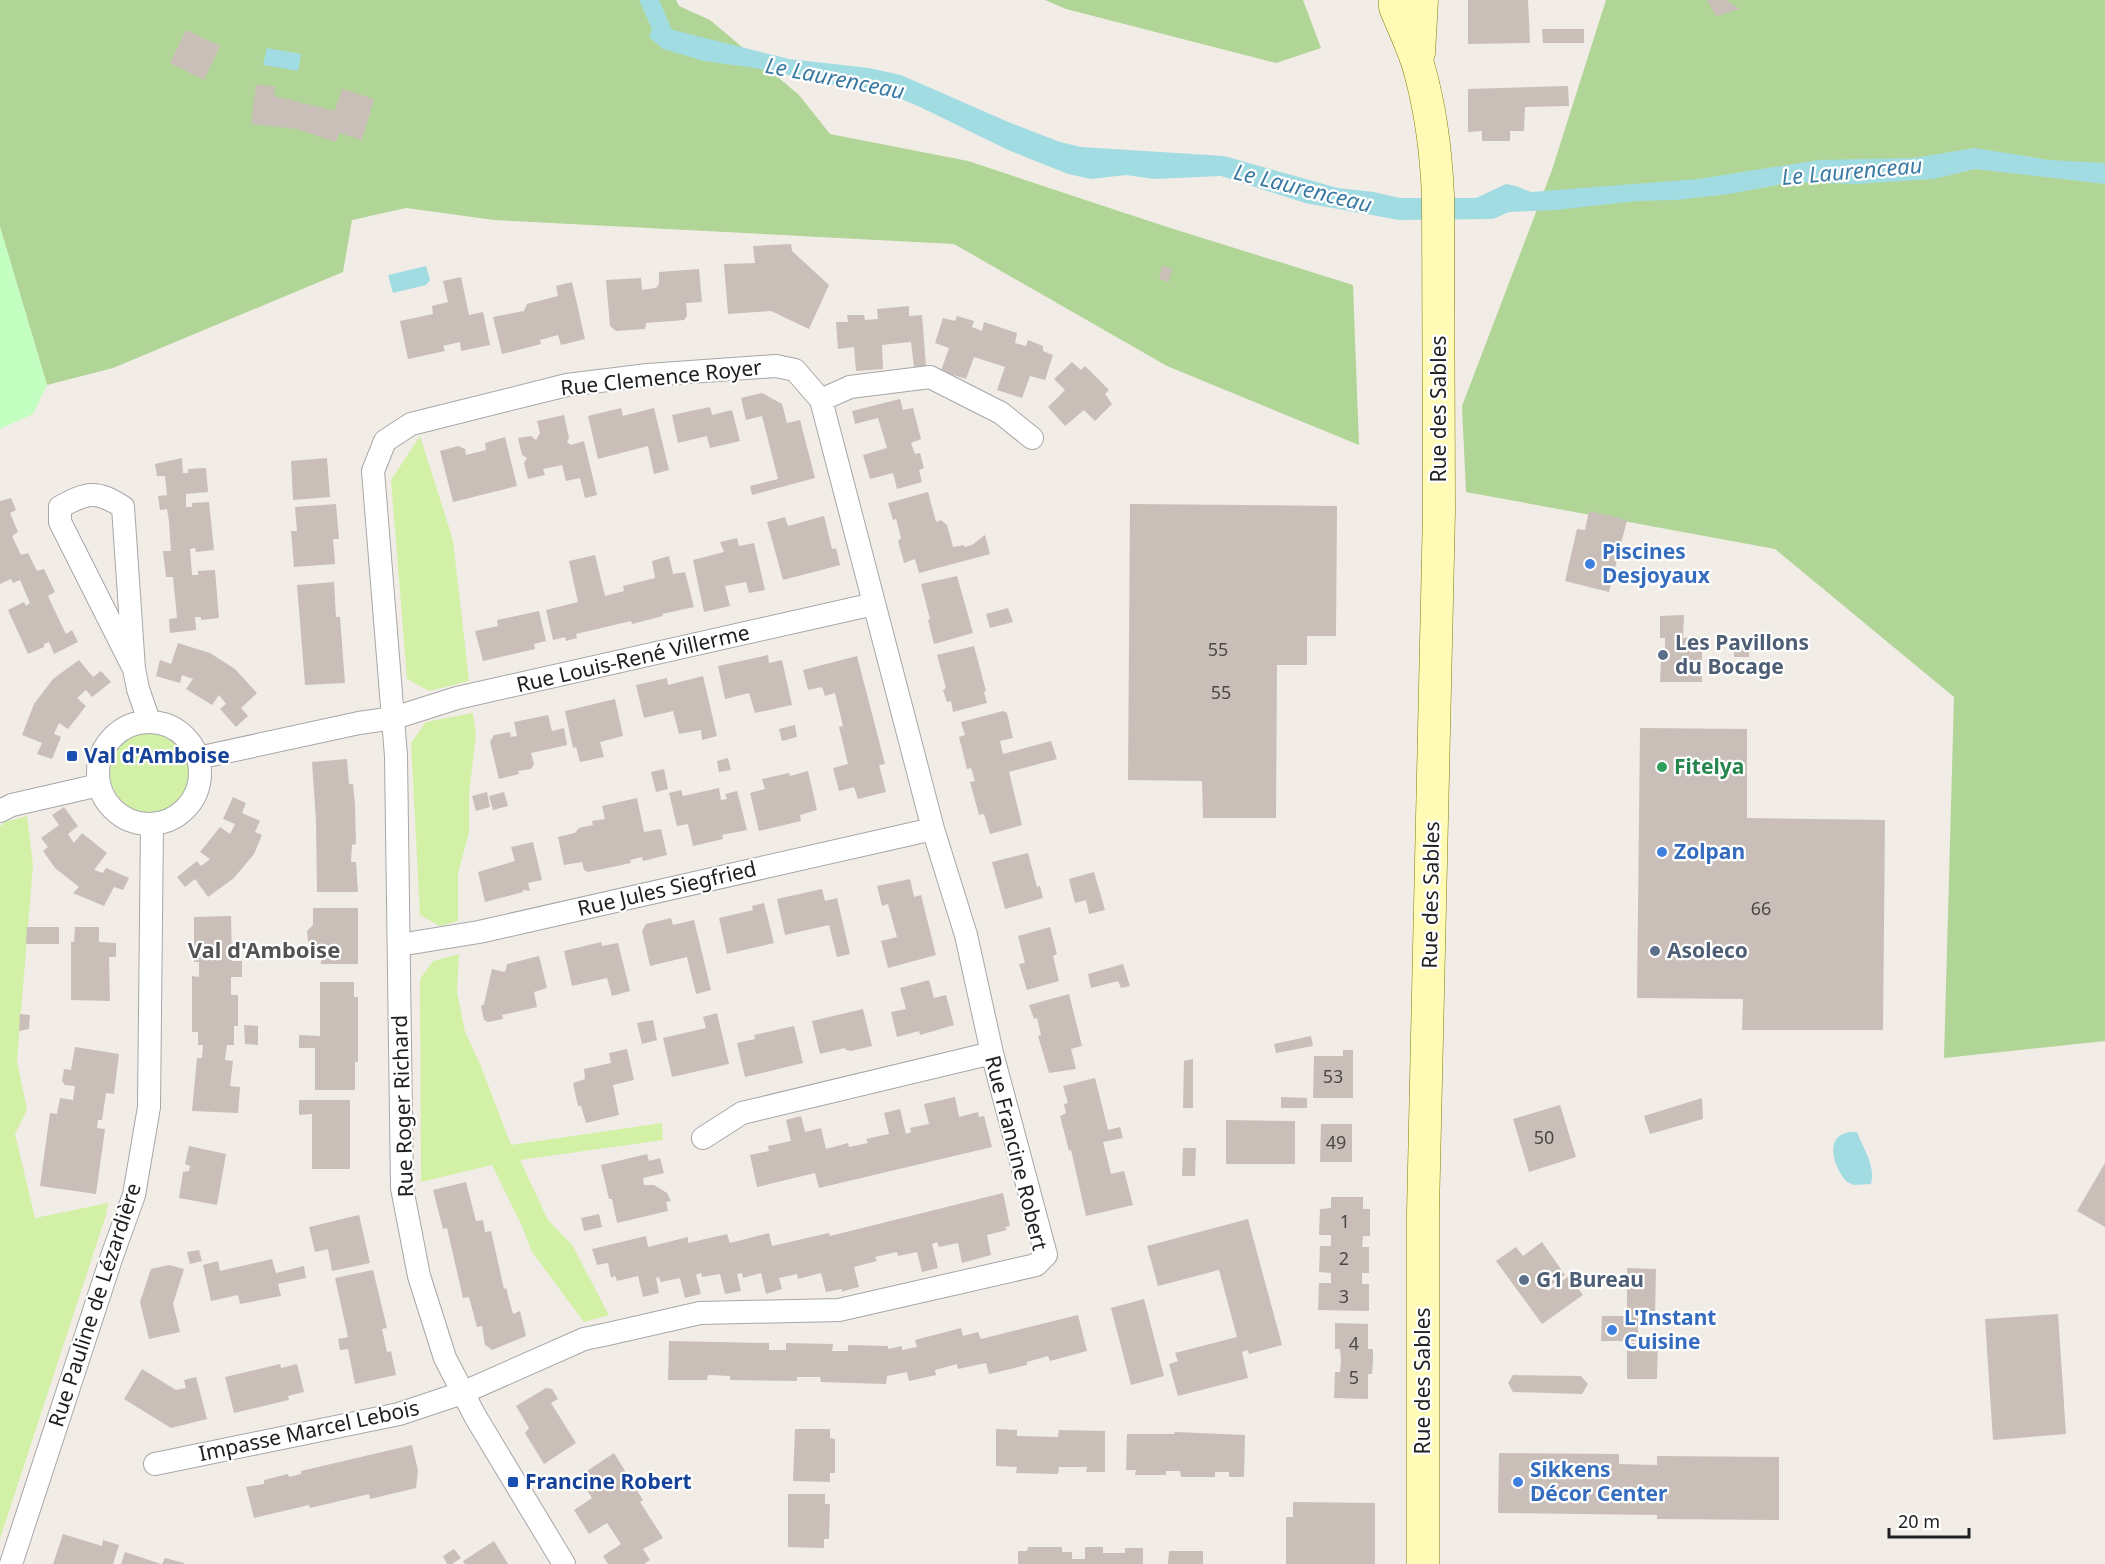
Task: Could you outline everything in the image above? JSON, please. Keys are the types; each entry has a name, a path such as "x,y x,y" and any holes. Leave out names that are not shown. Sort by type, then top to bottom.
{"main road":[{"path":"1395,0 1395,7 1419,66"},
{"path":"1419,66 1422,0"},
{"name":"Rue des Sables","path":"1419,66 1430,113 1438,195 1439,512 1423,1212 1423,1564"}],"street":[{"name":"Rue Clemence Royer","path":"394,718 373,471 385,441 411,424 567,386 648,375 776,366 795,370 821,400 874,604"},
{"path":"821,400 850,387 930,376 1001,413 1032,438"},
{"path":"134,669 60,522 60,507 81,496 104,495 123,507 134,669 149,721"},
{"name":"Rue Louis-René Villerme","path":"198,758 359,723 394,718 457,698 874,604"},
{"name":"Rue Francine Robert","path":"462,1393 584,1339 700,1313 839,1310 1036,1265 1046,1255 992,1053 966,935 933,829 874,604"},
{"name":"Rue Roger Richard","path":"394,718 402,1188 419,1276 445,1358 462,1393 564,1564"},
{"path":"149,721 165,724 180,731 192,743 198,758 201,774 198,789 191,803 166,821 152,824 134,822 118,814 107,801 99,785 98,770 101,755 108,741 120,730 134,724 149,721"},
{"path":"0,811 12,805 99,785"},
{"name":"Rue Pauline de Lézardière","path":"11,1564 108,1267 134,1195 149,1107 152,824"},
{"name":"Rue Jules Siegfried","path":"399,945 479,932 933,829"},
{"path":"703,1138 742,1113 821,1096 992,1053"},
{"name":"Impasse Marcel Lebois","path":"155,1464 399,1414 462,1393"}],"green space":[{"path":"0,0 676,0 679,6 710,20 799,95 830,134 968,161 1353,285 1359,445 1167,366 954,244 494,220 406,208 352,220 343,272 113,368 47,385 0,227"},
{"path":"1045,0 1303,0 1321,48 1276,63 1066,9"},
{"path":"1606,0 2105,0 2105,1041 1944,1058 1954,697 1775,549 1466,492 1462,406 1552,170"},
{"path":"0,227 47,385 33,414 0,429"},
{"path":"420,436 453,540 469,681 429,691 407,679 391,480"},
{"path":"473,713 476,734 469,794 469,833 458,873 458,921 440,926 420,915 411,743 426,722"},
{"path":"150,733 165,736 178,745 187,758 190,773 187,788 178,801 165,810 150,813 135,810 122,801 113,788 110,773 113,758 122,745 135,736"},
{"path":"27,816 33,865 17,1061 27,1110 15,1134 35,1218 108,1203 0,1539 0,826 5,822"},
{"path":"459,954 457,992 465,1032 480,1064 511,1145 662,1123 663,1140 520,1160 548,1220 572,1245 609,1315 584,1322 532,1252 492,1165 421,1182 420,979 433,961"}],"water":[{"name":"Le Laurenceau","path":"639,0 659,0 673,30 789,59 869,68 901,75 1060,142 1081,147 1224,156 1338,188 1400,198 1476,198 1506,184 1531,192 1698,179 1819,160 1914,158 1975,148 2049,160 2105,163 2105,184 1975,169 1934,179 1856,184 1793,182 1729,194 1677,200 1637,201 1556,210 1509,212 1493,219 1399,220 1305,203 1221,176 1154,179 1126,175 1091,179 1068,174 1008,150 901,99 755,68 704,61 663,49 649,37 652,29"},
{"path":"267,48 301,54 298,71 263,65"},
{"path":"426,266 430,280 426,285 393,293 388,275"},
{"path":"1857,1132 1872,1171 1871,1184 1854,1185 1847,1182 1841,1175 1834,1158 1833,1150 1839,1136"}],"building":[{"path":"1468,0 1528,0 1530,43 1468,44"},
{"path":"1707,0 1726,0 1740,9 1716,16"},
{"path":"1542,29 1584,29 1584,43 1543,43"},
{"path":"186,30 220,46 204,80 170,63"},
{"path":"256,85 275,86 274,96 335,111 342,89 374,99 362,140 339,133 336,142 297,129 251,124"},
{"path":"1568,86 1569,106 1525,107 1524,131 1510,131 1510,141 1482,141 1482,131 1468,132 1468,89"},
{"path":"791,244 792,251 829,285 809,329 771,311 728,314 724,264 755,263 753,246"},
{"path":"1162,266 1172,269 1169,282 1159,279"},
{"path":"699,269 702,302 686,303 687,316 684,320 646,323 645,329 616,331 610,326 606,280 641,278 642,290 656,288 659,284 659,272"},
{"path":"461,277 469,315 483,312 490,345 461,351 460,342 443,346 445,351 408,359 400,321 433,314 432,306 448,302 443,281"},
{"path":"572,282 585,339 561,345 558,335 540,340 541,344 502,354 493,317 524,311 527,304 558,296 556,286"},
{"path":"909,306 909,316 922,315 926,366 914,367 911,342 882,345 883,369 856,371 854,347 838,349 836,322 848,322 847,315 864,315 865,320 878,319 877,309"},
{"path":"957,316 974,321 972,327 982,331 984,322 1017,333 1015,343 1026,346 1028,340 1043,346 1043,351 1053,355 1045,380 1030,376 1022,398 997,390 1005,367 974,357 966,379 941,371 949,348 935,343 943,318 955,321"},
{"path":"1072,362 1081,370 1085,366 1109,390 1105,394 1112,404 1095,421 1084,410 1065,426 1048,407 1065,390 1054,379"},
{"path":"762,393 782,404 787,423 800,420 815,478 752,495 750,486 778,479 762,416 746,420 741,398"},
{"path":"900,399 903,410 913,408 921,439 911,443 915,454 920,453 924,468 919,470 922,482 897,489 893,473 870,479 863,455 887,448 878,418 855,424 852,411"},
{"path":"710,407 712,415 732,410 740,441 710,448 707,436 678,443 672,415"},
{"path":"621,408 623,416 654,408 669,470 654,474 648,446 598,459 588,416"},
{"path":"564,415 569,438 567,442 571,445 584,441 597,495 585,498 580,478 566,481 562,465 543,469 545,475 528,479 524,463 527,458 522,455 518,438 531,436 536,440 540,433 537,421"},
{"path":"505,437 517,486 453,502 440,451 458,446 465,449 466,455 486,450 485,443"},
{"path":"182,458 183,473 188,473 188,469 206,468 208,492 186,494 186,507 192,507 192,503 209,502 214,550 196,552 195,548 190,549 192,575 198,575 198,571 215,570 219,618 201,620 201,617 195,617 196,630 170,633 169,619 177,618 173,577 166,577 163,551 171,551 169,521 167,509 160,510 158,496 167,495 165,476 157,476 155,464"},
{"path":"327,458 330,497 293,500 291,461"},
{"path":"928,492 936,522 941,520 947,525 953,547 972,545 985,535 990,554 919,573 915,559 904,563 898,541 901,538 896,519 893,520 888,503"},
{"path":"11,498 16,510 10,513 18,532 12,536 21,555 28,553 37,571 44,569 55,592 48,596 53,607 66,634 72,630 78,642 54,654 49,642 44,644 44,647 28,654 8,610 24,602 26,606 30,603 20,580 13,583 11,579 0,584 0,501"},
{"path":"336,504 339,539 333,539 335,564 294,567 291,531 297,531 295,507"},
{"path":"1130,504 1337,506 1336,636 1307,636 1307,665 1277,665 1276,818 1203,818 1202,781 1128,780"},
{"path":"1589,511 1627,520 1609,592 1565,581 1577,529 1585,530"},
{"path":"824,516 832,549 836,548 840,565 783,580 767,522 785,517 788,526"},
{"path":"737,538 739,546 754,543 765,590 749,593 746,582 725,586 730,606 704,612 693,560 724,552 720,542"},
{"path":"595,555 605,596 624,591 623,586 655,578 652,561 669,556 673,574 685,572 694,607 632,624 631,621 576,634 577,638 566,641 565,637 553,640 546,610 578,602 569,561"},
{"path":"957,576 973,633 934,644 921,584"},
{"path":"334,582 336,617 340,617 345,683 305,685 297,585"},
{"path":"1008,608 1013,622 990,628 986,614"},
{"path":"539,611 546,641 534,644 535,649 483,661 475,631 498,626 497,620"},
{"path":"1684,615 1683,638 1702,637 1702,682 1660,682 1661,658 1665,657 1665,638 1660,638 1660,616"},
{"path":"1734,637 1750,637 1749,657 1734,657"},
{"path":"178,643 210,653 235,669 257,693 241,708 248,716 236,727 220,709 226,704 219,695 212,705 186,689 193,679 182,675 180,683 156,676 160,660 171,664"},
{"path":"974,646 987,703 953,712 951,701 947,702 943,690 946,688 937,655"},
{"path":"768,655 769,663 782,660 792,705 755,713 749,693 725,699 718,666"},
{"path":"857,656 885,764 879,765 886,792 858,799 854,787 839,791 833,768 848,764 839,727 843,726 835,693 825,696 822,687 808,690 803,670"},
{"path":"79,660 93,677 101,671 111,682 92,697 86,690 77,698 86,706 68,729 59,723 54,734 61,737 52,759 37,754 42,743 22,735 34,704 53,679"},
{"path":"703,676 717,736 702,740 701,730 679,734 673,711 644,718 636,685 667,678 668,685"},
{"path":"615,699 623,736 600,742 604,757 580,762 576,747 573,748 565,711"},
{"path":"1003,711 1007,713 1013,738 1000,741 1003,754 1051,741 1057,759 1009,772 1022,825 990,834 984,814 979,815 970,782 975,781 971,768 967,769 959,737 965,735 961,722"},
{"path":"548,715 552,731 564,728 567,745 531,753 534,764 531,769 518,771 519,774 499,779 490,742 494,735 510,732 511,737 517,736 514,722"},
{"path":"795,725 797,737 782,741 779,729"},
{"path":"1640,728 1747,729 1747,818 1885,820 1883,1030 1742,1030 1743,999 1637,998"},
{"path":"728,758 731,770 719,772 717,761"},
{"path":"347,759 349,784 353,784 355,804 356,844 352,845 351,862 356,862 358,892 317,892 312,762"},
{"path":"664,769 668,789 656,792 651,772"},
{"path":"808,771 817,810 800,815 801,821 759,831 750,793 765,789 762,779 789,773 790,776"},
{"path":"719,788 721,800 727,799 725,794 737,791 747,830 722,835 723,839 693,846 688,824 677,826 669,793 681,790 683,796"},
{"path":"487,792 490,807 476,811 472,796"},
{"path":"504,792 508,806 493,810 489,796"},
{"path":"233,797 246,803 242,813 260,821 255,832 262,835 254,854 234,878 208,897 195,879 185,887 177,877 197,861 201,866 210,859 200,852 220,827 230,834 235,824 223,819"},
{"path":"637,798 644,832 661,829 667,855 643,861 642,857 630,860 631,863 588,872 584,870 582,862 564,865 558,837 593,825 592,821 605,819 602,806"},
{"path":"64,807 78,826 68,834 74,843 82,833 107,853 94,870 103,873 106,868 129,878 123,890 114,887 104,906 73,893 79,887 55,868 43,851 48,847 41,838 59,825 52,815"},
{"path":"533,842 542,880 528,883 530,891 523,890 523,892 485,902 478,872 515,861 511,847"},
{"path":"1028,853 1037,887 1040,886 1043,898 1005,909 992,862"},
{"path":"1094,872 1105,910 1089,914 1086,900 1075,903 1069,879"},
{"path":"910,879 914,897 921,895 936,955 888,968 881,941 897,937 888,904 882,906 877,886"},
{"path":"822,889 825,901 837,898 850,954 837,957 829,925 785,935 777,899"},
{"path":"764,903 774,943 727,954 719,918 753,910 752,906"},
{"path":"313,908 358,908 358,964 321,964 320,949 313,950 308,941 307,931 313,925"},
{"path":"231,916 232,961 242,961 242,977 231,977 231,995 238,995 238,1026 234,1026 234,1045 227,1045 225,1060 233,1061 230,1086 240,1087 238,1113 192,1111 197,1058 202,1058 203,1045 198,1045 198,1032 192,1032 192,976 199,977 199,962 194,962 194,917"},
{"path":"671,918 673,925 694,920 711,990 696,994 687,957 650,966 642,931 646,924"},
{"path":"27,927 59,927 59,944 26,944"},
{"path":"75,927 99,927 99,942 116,943 116,957 109,957 110,1001 71,1000 71,942 74,942"},
{"path":"1050,927 1057,954 1053,956 1059,981 1027,990 1019,964 1025,963 1018,936"},
{"path":"601,942 602,946 618,943 630,991 612,996 607,978 572,986 564,951"},
{"path":"539,956 547,988 534,992 537,1007 502,1015 503,1019 488,1022 484,1020 481,1006 484,1004 492,969 505,972 507,964"},
{"path":"1123,964 1130,986 1121,988 1118,981 1091,988 1088,974"},
{"path":"929,980 934,998 946,995 954,1025 920,1035 919,1031 897,1037 891,1012 906,1009 900,988"},
{"path":"320,982 354,982 354,997 358,997 358,1062 355,1062 355,1090 315,1090 315,1048 299,1048 299,1035 320,1036"},
{"path":"1069,994 1082,1046 1071,1049 1076,1069 1049,1073 1038,1036 1041,1035 1037,1018 1034,1019 1029,1005"},
{"path":"863,1009 872,1046 851,1051 845,1048 820,1054 812,1021"},
{"path":"717,1013 729,1064 672,1077 663,1038 706,1028 703,1017"},
{"path":"20,1014 30,1015 29,1029 19,1031"},
{"path":"653,1020 657,1040 642,1044 637,1023"},
{"path":"244,1025 258,1026 258,1045 245,1044"},
{"path":"794,1026 803,1063 745,1077 737,1043 755,1039 754,1035"},
{"path":"1311,1036 1313,1046 1276,1053 1274,1044"},
{"path":"75,1047 119,1054 114,1094 106,1093 102,1120 98,1120 97,1128 105,1129 96,1194 40,1186 50,1113 57,1114 60,1098 73,1100 75,1086 65,1085 62,1081 64,1069 71,1070"},
{"path":"627,1049 634,1080 613,1085 619,1115 586,1123 581,1106 578,1106 573,1083 585,1079 584,1069 611,1063 609,1053"},
{"path":"1343,1050 1353,1050 1353,1098 1313,1098 1314,1056 1343,1056"},
{"path":"1193,1059 1193,1108 1183,1108 1184,1061"},
{"path":"1095,1078 1108,1130 1120,1127 1123,1138 1103,1142 1111,1174 1124,1171 1133,1205 1086,1216 1071,1150 1069,1151 1060,1116 1066,1113 1064,1104 1068,1103 1063,1086"},
{"path":"955,1097 959,1117 978,1112 979,1117 984,1116 992,1147 819,1188 815,1173 757,1187 750,1155 769,1151 768,1146 791,1141 786,1120 801,1116 805,1132 821,1128 826,1149 848,1143 849,1147 868,1143 866,1139 889,1134 884,1113 900,1109 906,1134 911,1132 910,1128 929,1124 924,1104"},
{"path":"1281,1097 1307,1098 1307,1108 1281,1108"},
{"path":"1702,1098 1703,1119 1650,1134 1644,1116"},
{"path":"299,1100 350,1100 350,1169 312,1169 312,1114 299,1115"},
{"path":"1560,1105 1576,1157 1529,1172 1513,1119"},
{"path":"1226,1120 1295,1121 1295,1164 1226,1164"},
{"path":"1321,1124 1352,1124 1352,1162 1320,1162"},
{"path":"189,1146 226,1154 217,1205 179,1198 183,1172 189,1171 190,1166 185,1164"},
{"path":"1183,1148 1196,1148 1195,1176 1182,1176"},
{"path":"647,1154 649,1161 660,1158 664,1173 643,1178 644,1185 654,1185 667,1193 671,1201 666,1202 668,1211 617,1223 601,1165"},
{"path":"2105,1163 2105,1227 2077,1211"},
{"path":"466,1182 476,1221 483,1220 485,1232 491,1231 504,1289 506,1288 513,1314 520,1311 526,1336 492,1350 485,1345 482,1326 477,1327 469,1297 463,1298 447,1228 443,1229 433,1190"},
{"path":"1003,1193 1010,1226 1005,1227 1007,1230 987,1235 991,1255 962,1263 958,1243 939,1247 937,1242 932,1244 938,1268 922,1272 917,1252 898,1256 897,1252 875,1257 877,1261 854,1267 859,1287 842,1292 842,1289 826,1292 821,1273 798,1279 797,1274 779,1278 782,1289 766,1294 761,1273 743,1278 742,1273 737,1274 741,1291 725,1294 720,1274 702,1277 701,1273 696,1275 701,1294 685,1298 680,1278 661,1282 659,1277 656,1278 659,1293 643,1297 638,1276 617,1281 615,1276 611,1278 608,1263 597,1265 592,1249 646,1236 648,1247 688,1237 688,1243 727,1234 730,1243 769,1233 772,1246 829,1233 830,1236"},
{"path":"1331,1197 1363,1197 1363,1209 1370,1209 1370,1236 1363,1236 1362,1247 1369,1247 1369,1273 1362,1273 1362,1284 1369,1284 1369,1311 1318,1310 1319,1283 1331,1283 1331,1273 1319,1272 1320,1246 1331,1246 1331,1235 1319,1235 1320,1209 1331,1208"},
{"path":"599,1214 602,1227 584,1231 581,1218"},
{"path":"359,1215 370,1263 332,1271 328,1249 315,1252 309,1227"},
{"path":"1248,1219 1282,1345 1249,1354 1248,1350 1242,1352 1248,1378 1178,1396 1169,1364 1178,1361 1175,1353 1237,1337 1219,1270 1158,1286 1147,1246"},
{"path":"1542,1242 1565,1275 1546,1289 1548,1291 1569,1276 1583,1295 1542,1324 1496,1261 1516,1247 1523,1256"},
{"path":"199,1250 202,1261 190,1264 187,1252"},
{"path":"272,1259 276,1273 304,1266 306,1278 278,1284 281,1296 240,1304 238,1295 211,1301 203,1265 218,1261 220,1271"},
{"path":"169,1265 184,1269 173,1304 180,1332 149,1339 140,1302 151,1269"},
{"path":"1627,1268 1656,1269 1655,1316 1638,1316 1638,1341 1601,1341 1602,1316 1627,1316"},
{"path":"373,1270 387,1328 382,1329 387,1352 391,1351 396,1375 355,1384 348,1349 340,1350 338,1339 348,1337 335,1278"},
{"path":"1144,1299 1164,1376 1131,1385 1111,1308"},
{"path":"2058,1314 2066,1434 1993,1440 1985,1319"},
{"path":"1078,1315 1087,1351 1050,1361 1048,1356 1027,1362 1027,1365 989,1374 986,1363 958,1369 957,1364 935,1370 936,1375 909,1381 907,1372 887,1376 886,1384 821,1382 820,1377 797,1377 797,1381 730,1380 730,1376 708,1375 707,1380 668,1380 669,1341 769,1343 769,1350 786,1350 786,1343 833,1344 832,1351 848,1351 848,1345 888,1346 888,1349 902,1346 902,1350 917,1347 915,1340 961,1328 963,1336 978,1332 981,1339"},
{"path":"1335,1323 1368,1324 1368,1349 1373,1349 1373,1361 1372,1374 1368,1374 1368,1399 1334,1398 1335,1372 1340,1372 1341,1361 1340,1349 1335,1349"},
{"path":"1627,1343 1658,1343 1657,1379 1627,1379"},
{"path":"280,1364 281,1368 297,1364 304,1392 288,1396 289,1400 234,1413 225,1377"},
{"path":"142,1369 176,1390 186,1388 184,1380 196,1377 207,1419 171,1428 124,1399"},
{"path":"1513,1375 1581,1376 1588,1384 1582,1394 1513,1392 1508,1383"},
{"path":"546,1388 552,1389 558,1399 551,1403 576,1443 544,1464 525,1433 529,1428 516,1406"},
{"path":"795,1429 830,1429 830,1438 835,1439 835,1473 830,1473 830,1482 793,1481"},
{"path":"996,1429 1017,1430 1017,1436 1058,1437 1059,1430 1105,1431 1105,1472 1086,1472 1087,1467 1059,1467 1058,1474 1016,1473 1017,1467 996,1466"},
{"path":"1175,1432 1245,1435 1244,1477 1229,1477 1229,1472 1215,1472 1215,1477 1181,1477 1180,1471 1166,1471 1166,1475 1135,1475 1136,1470 1126,1470 1127,1434 1174,1434"},
{"path":"412,1445 418,1471 416,1488 370,1499 369,1494 310,1508 309,1505 254,1518 246,1487 264,1484 264,1480 288,1474 289,1477 301,1474 301,1471"},
{"path":"614,1453 643,1500 640,1502 663,1538 643,1549 650,1560 644,1564 608,1564 603,1556 621,1544 607,1523 589,1534 574,1510 592,1498 578,1477"},
{"path":"1499,1453 1619,1454 1619,1464 1657,1465 1657,1456 1779,1457 1779,1520 1657,1519 1657,1515 1498,1513"},
{"path":"788,1494 825,1494 825,1504 830,1504 829,1539 824,1539 824,1548 788,1547"},
{"path":"1293,1502 1375,1503 1375,1564 1286,1564 1286,1517 1293,1517"},
{"path":"63,1534 102,1546 103,1540 119,1545 113,1564 53,1564"},
{"path":"494,1541 508,1564 465,1564 463,1561"},
{"path":"1028,1547 1062,1547 1062,1552 1072,1552 1072,1559 1085,1559 1085,1547 1103,1547 1103,1553 1125,1553 1125,1548 1143,1548 1143,1564 1018,1564 1018,1551 1027,1551"},
{"path":"454,1549 461,1558 452,1564 447,1564 443,1556"},
{"path":"1169,1551 1203,1551 1203,1564 1168,1564"},
{"path":"125,1552 161,1564 121,1564"},
{"path":"165,1558 184,1563 184,1564 162,1564"}],"place":[{"name":"Piscines Desjoyaux","path":"1590,564"},
{"name":"Les Pavillons du Bocage","path":"1663,655"},
{"name":"Val d'Amboise","path":"72,756"},
{"name":"Fitelya","path":"1662,767"},
{"name":"Zolpan","path":"1662,852"},
{"name":"Asoleco","path":"1655,951"},
{"name":"G1 Bureau","path":"1524,1280"},
{"name":"L'Instant Cuisine","path":"1612,1330"},
{"name":"Francine Robert","path":"513,1482"},
{"name":"Sikkens Décor Center","path":"1518,1482"}],"district":[{"name":"Val d'Amboise","path":"264,950"}]}
